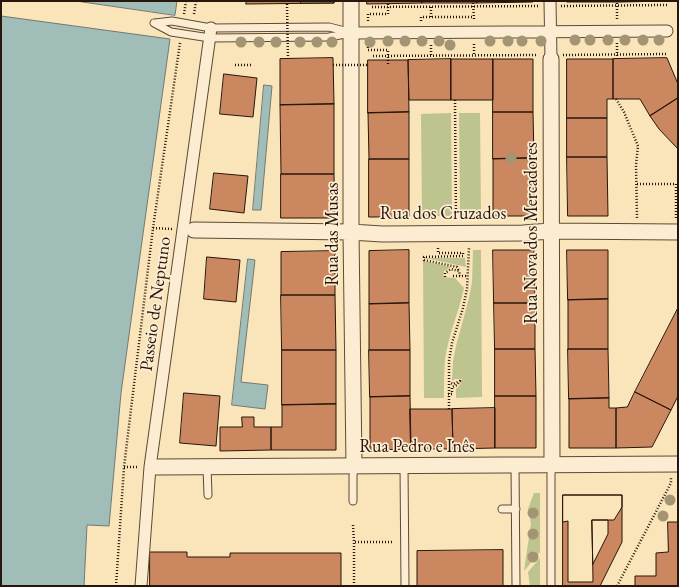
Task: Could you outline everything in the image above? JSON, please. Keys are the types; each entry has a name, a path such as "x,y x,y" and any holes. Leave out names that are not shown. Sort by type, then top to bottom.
{"street":[{"name":"Rua das Musas","path":"351,1 351,232 354,466"},
{"name":"Rua Nova dos Mercadores","path":"550,3 551,470"},
{"path":"351,33 667,31"},
{"name":"Passeio de Neptuno","path":"141,586 150,467 210,33"},
{"name":"Rua dos Cruzados","path":"194,230 351,232 382,234 677,232"},
{"name":"Rua Pedro e Inês","path":"156,467 516,465 551,470 676,464"}],"lane":[{"path":"172,21 210,33 329,27 351,33 329,37 182,33 170,32 154,23 172,21"},
{"path":"516,465 516,586"},
{"path":"353,501 354,466"},
{"path":"404,466 405,586"},
{"path":"207,467 208,495"},
{"path":"551,470 551,586"},
{"path":"502,509 516,509"}],"path":[{"path":"368,14 388,14 388,1"},
{"path":"287,2 288,60"},
{"path":"372,7 431,7 550,3 667,5"},
{"path":"421,17 474,17 473,5"},
{"path":"431,7 431,17"},
{"path":"116,586 125,460 153,228 182,33"},
{"path":"431,45 431,56"},
{"path":"474,45 474,55"},
{"path":"368,50 388,50 388,64"},
{"path":"373,56 474,55 551,57 667,54"},
{"path":"455,55 455,60"},
{"path":"235,65 251,65"},
{"path":"333,65 368,65"},
{"path":"616,99 624,112 638,146 637,232"},
{"path":"455,100 456,219"},
{"path":"637,184 676,184 677,232"},
{"path":"438,248 438,253 463,253 463,256 424,257 424,260 457,267 460,276"},
{"path":"449,409 449,361 452,343 463,308 467,289 469,248"},
{"path":"445,277 445,273 451,269 459,271"},
{"path":"453,276 468,276"},
{"path":"448,394 452,394 452,387 457,385 460,381 451,383"},
{"path":"617,586 671,483 676,464"},
{"path":"353,525 354,586"},
{"path":"354,542 397,542"}],"green space":[{"path":"451,113 452,216 422,216 421,114"},
{"path":"459,113 480,113 481,215 460,216"},
{"path":"473,250 481,250 482,397 456,398 456,389 460,385 462,379 455,379 452,381 453,361 472,282"},
{"path":"426,258 465,258 466,267"},
{"path":"423,261 451,267 444,271 443,277 455,278 464,288 446,351 444,398 424,398"},
{"path":"534,493 540,493 540,552 524,571 531,523 528,509"},
{"path":"540,558 540,586 530,586 528,572"}],"water":[{"path":"76,1 177,1 175,15"},
{"path":"1,16 170,39 121,393 109,526 87,525 84,586 1,586"},
{"path":"264,85 272,86 261,210 253,210"},
{"path":"248,259 255,260 241,382 268,385 265,409 232,405"}],"building":[{"path":"247,1 334,1 334,3 246,4"},
{"path":"301,1 334,1 334,3 301,3"},
{"path":"367,1 422,1 422,3 367,4"},
{"path":"422,1 477,1 477,3 422,3"},
{"path":"477,1 533,1 533,2 477,3"},
{"path":"621,1 621,2 567,2"},
{"path":"621,1 667,1 621,2"},
{"path":"333,58 334,104 280,105 280,59"},
{"path":"667,58 678,84 678,98 650,116 640,99 613,99 613,59"},
{"path":"451,59 493,59 493,100 451,100"},
{"path":"451,59 451,100 409,100 408,60"},
{"path":"493,59 533,59 533,112 493,112"},
{"path":"567,59 613,59 613,99 607,99 607,118 567,118"},
{"path":"368,60 408,60 409,112 368,113"},
{"path":"224,74 257,78 253,117 220,114"},
{"path":"678,98 678,149 659,129 650,116"},
{"path":"334,104 334,174 281,174 280,105"},
{"path":"409,112 409,159 369,159 368,113"},
{"path":"493,112 533,112 534,158 493,159"},
{"path":"567,118 607,118 607,157 567,157"},
{"path":"567,157 607,157 608,216 568,216"},
{"path":"534,158 534,216 493,216 493,159"},
{"path":"369,159 409,159 409,217 369,217"},
{"path":"214,173 248,176 244,213 210,209"},
{"path":"281,174 334,174 335,218 281,218"},
{"path":"409,250 409,303 369,304 369,251"},
{"path":"493,250 534,250 535,303 494,303"},
{"path":"567,250 608,250 608,299 568,300"},
{"path":"335,251 335,295 281,295 281,252"},
{"path":"207,257 240,260 236,302 204,299"},
{"path":"281,295 335,295 336,350 282,350"},
{"path":"608,299 608,349 568,349 568,300"},
{"path":"409,303 410,350 369,350 369,304"},
{"path":"494,303 535,303 535,349 495,349"},
{"path":"678,308 678,396 671,410 635,392"},
{"path":"495,349 535,349 536,396 495,396"},
{"path":"568,349 608,349 609,398 569,399"},
{"path":"282,350 336,350 336,404 282,405"},
{"path":"369,350 410,350 410,396 370,397"},
{"path":"635,392 671,410 652,447 616,448 616,408 627,407"},
{"path":"184,393 220,396 216,446 180,443"},
{"path":"410,396 411,449 370,450 370,397"},
{"path":"495,396 536,396 536,448 495,448"},
{"path":"609,398 609,408 616,408 616,448 569,448 569,399"},
{"path":"336,404 336,450 271,450 271,427 282,427 282,405"},
{"path":"495,408 495,448 453,449 452,409"},
{"path":"410,409 452,409 453,449 411,449"},
{"path":"242,417 254,417 254,427 271,427 271,450 220,451 220,427 242,427"},
{"path":"563,495 622,495 622,542 600,586 563,586"},
{"path":"563,495 622,495 622,507 614,520 592,520 593,582 568,582 568,521 563,522"},
{"path":"592,520 608,520 608,534 593,564"},
{"path":"668,522 678,522 678,586 635,586 635,576 656,576 656,553 668,552"},
{"path":"503,550 503,586 417,586 417,551"},
{"path":"150,552 187,552 187,557 230,557 230,553 341,553 341,586 150,586"}]}
